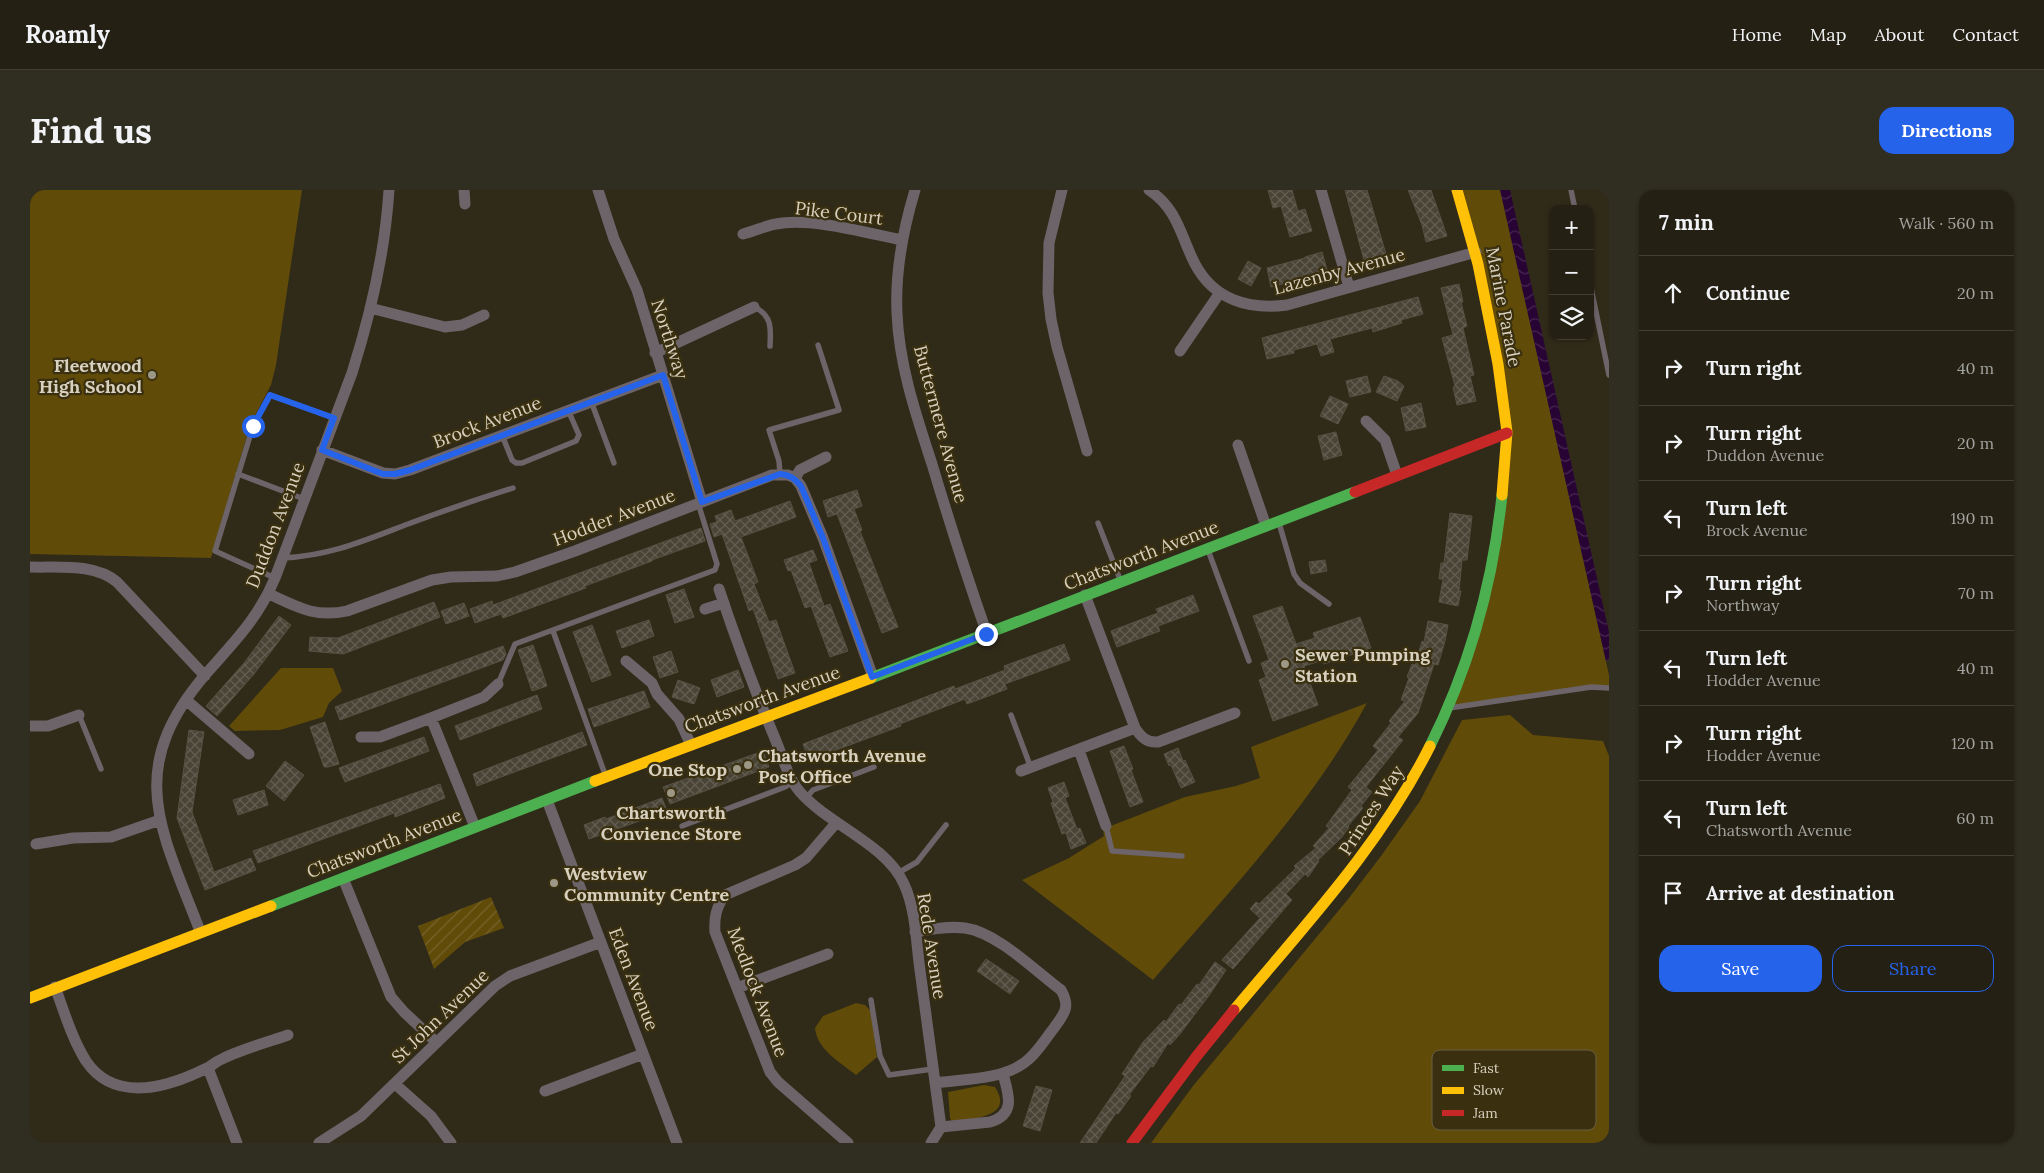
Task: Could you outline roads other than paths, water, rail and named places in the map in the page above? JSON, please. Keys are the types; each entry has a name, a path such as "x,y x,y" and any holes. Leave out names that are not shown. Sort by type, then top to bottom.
{"street":[{"name":"Duddon Avenue","path":"200,931 160,820 156,779 161,749 168,730 186,700 245,631 269,594 352,373 370,308 383,249 389,190"},
{"path":"464,190 465,204"},
{"name":"Northway","path":"598,190 614,239 637,290 700,503"},
{"name":"Buttermere Avenue","path":"915,190 902,240 897,313 905,369 928,454 986,634"},
{"path":"1062,190 1049,243 1048,293 1057,347 1087,451"},
{"name":"Lazenby Avenue","path":"1149,190 1162,193 1181,228 1195,264 1205,280 1219,294 1238,303 1271,308 1287,306 1476,252"},
{"path":"1321,190 1350,287"},
{"name":"Marine Parade","path":"1458,190 1476,252 1496,341 1507,433"},
{"name":"Pike Court","path":"743,234 777,224 797,223 826,226 902,240"},
{"path":"1180,351 1219,294"},
{"path":"655,353 754,307"},
{"path":"370,308 445,327 462,325 484,315"},
{"name":"Brock Avenue","path":"322,450 383,474 395,474 663,375"},
{"path":"1366,421 1385,440 1396,475"},
{"name":"Chatsworth Avenue","path":"30,998 200,931 986,634 1507,433"},
{"name":"Princes Way","path":"1132,1143 1197,1055 1333,896 1368,849 1412,784 1449,708 1477,632 1494,570 1507,433"},
{"path":"1238,445 1266,526"},
{"path":"795,478 800,470 826,457"},
{"path":"780,474 788,474 795,478 801,486 823,538 872,677"},
{"name":"Hodder Avenue","path":"269,594 306,611 332,614 347,611 432,580 497,576 515,572 780,474"},
{"path":"30,567 88,569 108,575 117,582 205,676"},
{"name":"Rede Avenue","path":"719,589 766,716 793,782 806,798 872,849 898,873 908,895 915,932 941,1128"},
{"path":"1085,596 1135,728 1146,740 1158,742 1235,713"},
{"path":"705,609 724,603"},
{"path":"626,661 652,683 660,699 679,719 692,744"},
{"path":"361,737 380,736 430,718 484,697 498,684"},
{"path":"186,700 249,754"},
{"path":"30,726 48,726 79,715"},
{"path":"430,718 475,828"},
{"path":"1026,770 1135,728"},
{"path":"1079,750 1106,826"},
{"name":"Eden Avenue","path":"547,800 677,1143"},
{"path":"36,844 73,838 111,837 160,820"},
{"name":"Medlock Avenue","path":"836,823 806,858 795,865 726,895 719,903 714,921 715,932 770,1072 778,1082 848,1143"},
{"path":"344,878 391,997 436,1042"},
{"path":"915,932 943,928 965,928 983,934 998,942 1061,990 1066,999 1063,1015 1033,1056 1025,1063 1003,1074 935,1083"},
{"name":"St John Avenue","path":"319,1143 361,1116 486,992 510,976 601,942"},
{"path":"737,988 828,954"},
{"path":"55,987 86,1061 105,1080 133,1089 150,1088 208,1068 220,1060 288,1035"},
{"path":"545,1091 643,1054"},
{"path":"208,1068 237,1143"},
{"path":"931,1143 941,1128 990,1122 997,1120 1004,1114 1008,1108 1009,1099 1003,1074"},
{"path":"395,1084 431,1116 451,1143"}],"lane":[{"path":"1571,190 1574,205"},
{"path":"1592,295 1609,375"},
{"path":"754,307 764,312 768,320 771,334 770,346"},
{"path":"780,474 779,461 769,430 839,410 818,345"},
{"path":"275,578 215,550 253,426 270,395 334,418"},
{"path":"591,402 614,464"},
{"path":"502,435 512,460 516,463 522,462 576,441 579,435 568,410"},
{"path":"238,474 304,499"},
{"path":"283,558 307,556 341,549 466,503 513,488"},
{"path":"498,684 515,644 715,570 717,564 700,503"},
{"path":"1278,521 1294,574 1300,583 1329,604"},
{"path":"1098,523 1121,582"},
{"path":"1207,548 1249,661"},
{"path":"553,631 606,777"},
{"path":"1449,708 1591,687 1609,688"},
{"path":"79,715 101,769"},
{"path":"1011,715 1026,770"},
{"path":"806,798 813,790 874,767"},
{"path":"682,826 785,787 793,782"},
{"path":"898,873 917,862 946,825"},
{"path":"1106,826 1112,851 1182,856"},
{"path":"872,1000 880,1056 889,1075 933,1069"}],"water":[{"path":"1500,190 1510,190 1609,632 1609,660 1606,661"}],"place":[{"name":"Fleetwood High School","path":"152,375"},
{"name":"Sewer Pumping Station","path":"1285,664"},
{"name":"Chatsworth Avenue Post Office","path":"748,765"},
{"name":"One Stop","path":"737,769"},
{"name":"Chartsworth Convience Store","path":"671,793"},
{"name":"Westview Community Centre","path":"554,883"}]}
